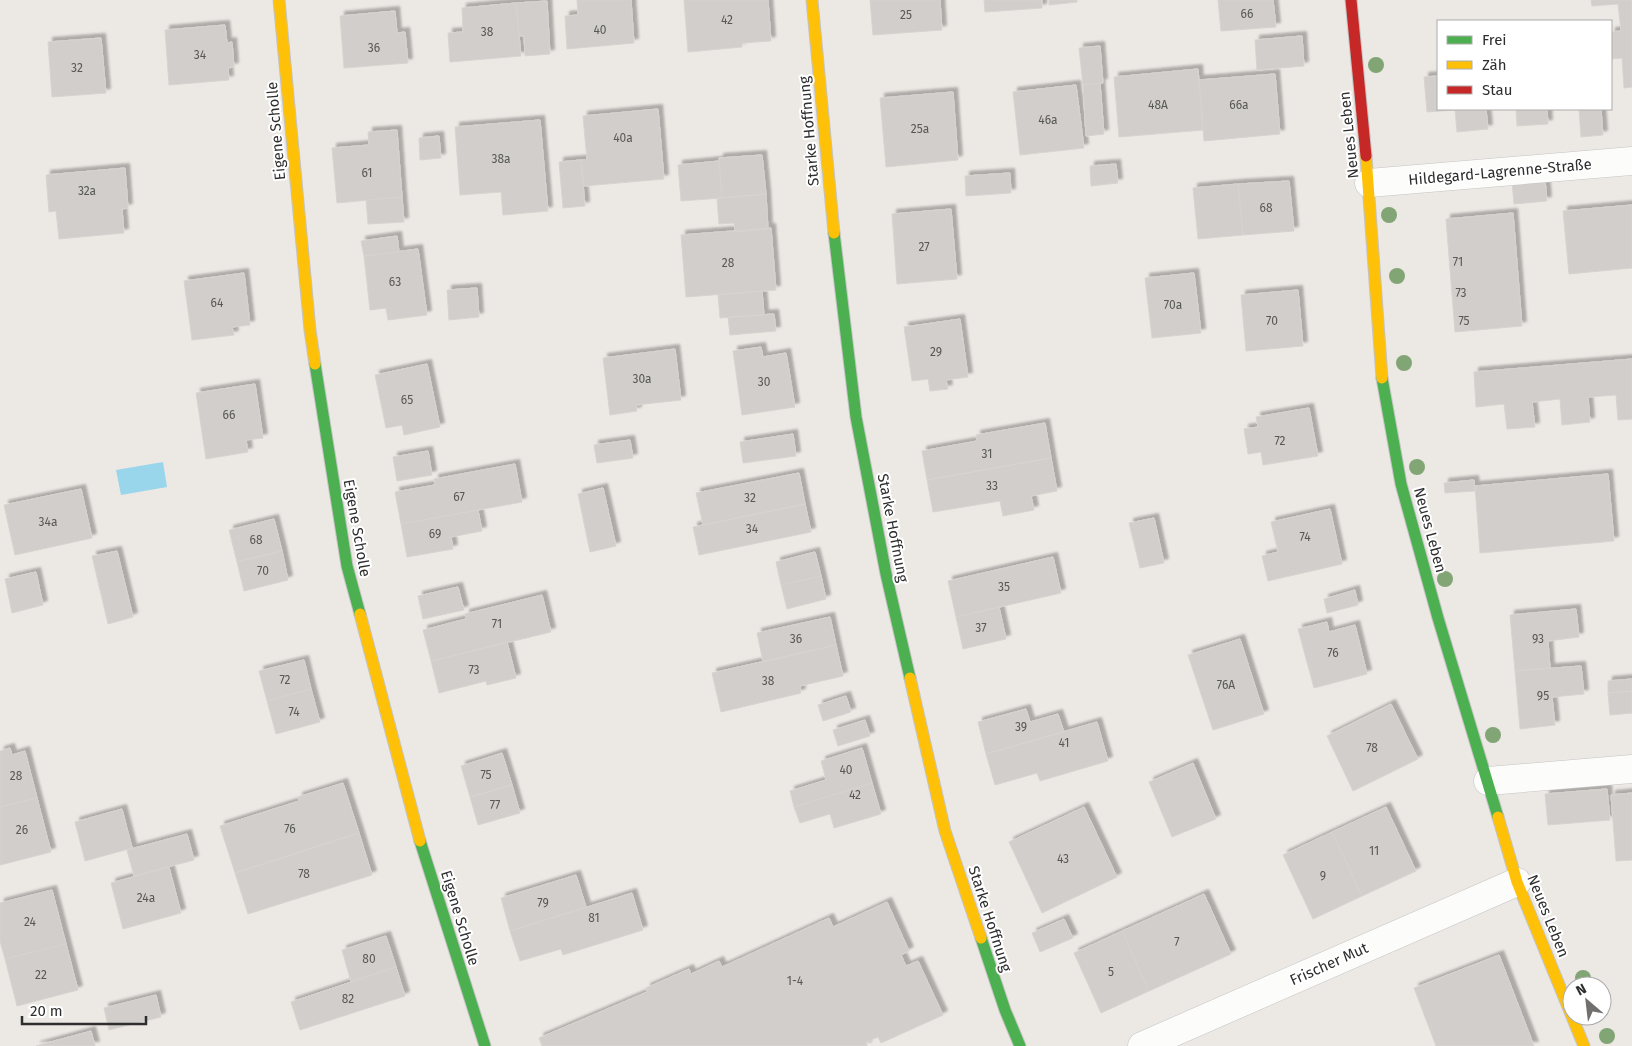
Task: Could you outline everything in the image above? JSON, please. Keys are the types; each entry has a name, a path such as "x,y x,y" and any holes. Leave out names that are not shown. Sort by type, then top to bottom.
{"street":[{"name":"Eigene Scholle","path":"279,0 310,330 347,566 414,822 485,1046"},
{"name":"Starke Hoffnung","path":"812,0 830,203 854,398 886,574 945,831 1005,1010 1020,1046"},
{"name":"Neues Leben","path":"1351,0 1369,184 1381,371 1401,484 1438,618 1517,882 1584,1046"},
{"name":"Hildegard-Lagrenne-Straße","path":"1369,184 1632,161"},
{"path":"1488,781 1632,769"},
{"name":"Frischer Mut","path":"1142,1046 1517,882"}],"water":[{"path":"163,462 167,487 121,495 116,470"}],"building":[{"path":"577,0 631,0 634,43 567,49 565,16 578,15"},
{"path":"684,0 768,0 771,41 742,43 742,47 688,52"},
{"path":"870,0 940,0 942,30 873,35"},
{"path":"984,0 1042,0 1042,8 985,12"},
{"path":"1049,0 1077,0 1077,2 1049,5"},
{"path":"1218,0 1273,0 1276,27 1221,31"},
{"path":"1591,0 1632,0 1632,87 1624,88 1622,58 1612,59 1612,32 1621,31 1618,4 1592,6"},
{"path":"547,1 550,54 525,56 524,36 519,36 516,3"},
{"path":"516,3 521,56 450,62 448,33 463,32 462,8"},
{"path":"395,11 397,33 405,32 408,63 344,68 340,16"},
{"path":"225,25 227,43 232,42 234,67 228,68 229,80 169,85 165,30"},
{"path":"1302,36 1304,66 1257,70 1255,40"},
{"path":"101,38 106,93 52,97 48,42"},
{"path":"1100,46 1103,83 1083,85 1079,48"},
{"path":"1198,69 1203,130 1119,137 1114,77"},
{"path":"1275,74 1280,134 1204,141 1199,80"},
{"path":"1437,76 1437,110 1455,110 1427,112 1424,77"},
{"path":"1100,83 1104,134 1086,136 1083,85"},
{"path":"1076,85 1084,148 1020,155 1013,92"},
{"path":"953,92 958,160 886,167 880,98"},
{"path":"658,109 664,179 584,186 581,160 587,160 583,116"},
{"path":"1455,110 1486,110 1488,129 1457,132"},
{"path":"1516,110 1547,110 1548,124 1517,126"},
{"path":"1579,110 1601,110 1603,135 1581,137"},
{"path":"540,120 548,211 503,215 501,192 460,195 455,127"},
{"path":"397,130 402,197 337,203 332,148 369,145 368,132"},
{"path":"439,136 441,158 420,160 419,138"},
{"path":"762,155 766,194 722,198 719,158"},
{"path":"581,160 585,206 563,208 559,162"},
{"path":"719,161 722,198 681,201 678,165"},
{"path":"1116,164 1118,183 1091,186 1090,166"},
{"path":"125,168 128,208 122,209 124,233 59,239 56,211 49,212 46,175"},
{"path":"1010,173 1011,193 966,196 965,176"},
{"path":"1545,179 1547,201 1514,204 1512,182"},
{"path":"1289,181 1294,231 1243,235 1238,184"},
{"path":"1238,184 1243,235 1198,239 1193,188"},
{"path":"766,194 768,229 735,232 734,223 719,224 717,198"},
{"path":"402,197 404,222 368,224 366,200"},
{"path":"1632,205 1632,268 1569,274 1563,211"},
{"path":"951,209 957,279 897,284 892,214"},
{"path":"1513,213 1522,326 1455,332 1446,219"},
{"path":"771,228 776,290 686,297 681,235"},
{"path":"397,236 399,252 364,256 361,241"},
{"path":"418,249 427,315 388,320 386,308 370,310 364,256"},
{"path":"244,273 250,325 232,327 234,335 192,340 184,281"},
{"path":"1194,273 1201,333 1152,338 1145,278"},
{"path":"477,288 479,317 449,320 447,290"},
{"path":"1298,290 1303,346 1246,351 1241,295"},
{"path":"762,291 764,315 720,318 718,295"},
{"path":"774,314 776,331 730,335 728,317"},
{"path":"960,319 968,377 946,380 948,389 930,391 928,379 912,381 904,327"},
{"path":"761,347 763,357 786,353 795,407 742,415 733,351"},
{"path":"675,349 681,400 636,405 637,411 610,415 603,358"},
{"path":"1632,359 1632,419 1618,420 1616,395 1588,397 1590,422 1562,425 1560,399 1532,402 1535,427 1507,429 1504,404 1476,407 1474,372"},
{"path":"427,364 440,427 404,435 402,425 386,428 375,375"},
{"path":"255,384 263,438 246,440 248,452 206,459 196,393"},
{"path":"1309,408 1318,456 1263,465 1261,452 1248,454 1244,429 1258,427 1256,417"},
{"path":"1045,423 1051,458 927,480 922,451 977,441 976,435"},
{"path":"793,434 796,456 743,463 740,442"},
{"path":"630,440 633,458 597,463 594,445"},
{"path":"428,451 432,475 397,481 393,457"},
{"path":"1051,458 1057,491 1031,496 1034,510 1003,516 1000,501 933,512 927,480"},
{"path":"515,464 522,502 401,524 395,492 435,485 434,479"},
{"path":"799,473 805,504 703,525 696,493"},
{"path":"1608,474 1614,541 1480,553 1475,486"},
{"path":"1474,480 1475,491 1445,493 1444,483"},
{"path":"603,488 616,546 590,552 578,494"},
{"path":"81,489 92,538 15,555 4,505"},
{"path":"805,504 811,532 699,555 693,527"},
{"path":"1330,509 1342,564 1268,581 1262,556 1278,552 1271,522"},
{"path":"478,510 482,531 451,537 453,549 407,557 401,524"},
{"path":"1154,518 1164,563 1140,568 1129,523"},
{"path":"274,519 282,551 237,562 229,530"},
{"path":"117,551 133,617 108,624 92,556"},
{"path":"282,551 288,580 244,591 237,562"},
{"path":"815,552 821,576 781,585 776,562"},
{"path":"1053,557 1061,593 956,617 948,581"},
{"path":"36,572 43,605 12,613 5,579"},
{"path":"821,576 826,599 787,609 781,585"},
{"path":"458,587 464,610 423,619 418,596"},
{"path":"1355,590 1358,605 1327,613 1324,599"},
{"path":"542,595 551,632 431,661 423,630 466,619 465,614"},
{"path":"999,607 1006,639 963,649 956,617"},
{"path":"1576,609 1579,637 1548,641 1550,668 1515,671 1510,615"},
{"path":"830,617 836,645 763,662 757,633"},
{"path":"1327,622 1329,632 1355,625 1367,674 1314,688 1298,629"},
{"path":"1240,639 1264,714 1213,730 1188,655"},
{"path":"507,642 516,678 487,685 486,681 439,693 431,661"},
{"path":"836,645 843,676 800,686 801,693 721,712 712,673"},
{"path":"304,660 311,689 267,701 259,671"},
{"path":"1581,666 1584,694 1552,697 1555,725 1520,729 1515,671"},
{"path":"1632,679 1632,691 1608,693 1608,681"},
{"path":"311,689 320,722 276,734 267,701"},
{"path":"1632,691 1632,713 1610,715 1608,693"},
{"path":"846,696 851,712 823,721 818,705"},
{"path":"1391,704 1418,759 1353,791 1327,736"},
{"path":"1026,709 1030,722 1058,714 1064,732 986,754 978,722"},
{"path":"865,720 870,736 838,746 833,730"},
{"path":"1097,722 1108,761 1040,781 1037,773 995,785 986,754"},
{"path":"10,748 12,755 25,751 37,798 0,807 0,751"},
{"path":"862,748 872,783 794,807 790,791 826,780 821,761"},
{"path":"502,753 512,785 470,797 461,766"},
{"path":"1193,763 1216,819 1172,837 1149,782"},
{"path":"343,783 359,833 235,873 220,826 299,801 298,797"},
{"path":"872,783 881,814 834,828 830,814 800,823 794,807"},
{"path":"512,785 520,813 478,825 470,797"},
{"path":"1607,789 1610,820 1548,825 1545,794"},
{"path":"1632,793 1632,860 1616,861 1611,795"},
{"path":"37,798 51,852 0,865 0,807"},
{"path":"1084,807 1117,877 1042,913 1009,842"},
{"path":"1386,807 1416,871 1362,896 1332,832"},
{"path":"122,809 132,848 85,861 75,822"},
{"path":"1332,832 1362,896 1313,919 1283,855"},
{"path":"359,833 372,875 248,914 235,873"},
{"path":"187,834 194,860 134,876 127,850"},
{"path":"169,867 181,913 123,929 111,883"},
{"path":"576,875 586,907 510,931 501,898"},
{"path":"52,890 66,944 5,959 0,941 0,903"},
{"path":"632,893 643,930 563,955 561,949 520,961 510,931"},
{"path":"1204,894 1231,954 1149,991 1122,931"},
{"path":"887,902 909,951 901,955 906,966 918,961 943,1015 881,1043 878,1037 866,1042 867,1046 542,1046 539,1038 647,992 646,988 689,969 691,974 719,961 722,967 829,918 833,927"},
{"path":"1064,919 1073,938 1040,952 1032,933"},
{"path":"1122,931 1149,991 1101,1013 1074,953"},
{"path":"386,936 396,967 351,982 342,950"},
{"path":"66,944 78,990 17,1006 5,959"},
{"path":"1499,955 1534,1046 1436,1046 1414,988"},
{"path":"396,967 405,996 300,1030 291,1002"},
{"path":"156,995 161,1017 109,1030 104,1008"},
{"path":"91,1031 95,1046 36,1046"}],"traffic: fast":[{"path":"834,233 856,417 886,574 910,678"},
{"path":"315,364 347,566 360,614"},
{"path":"1382,378 1401,484 1438,618 1498,817"},
{"path":"420,841 485,1046"},
{"path":"981,938 1005,1010 1020,1046"}],"traffic: slow":[{"path":"279,0 310,330 315,364"},
{"path":"812,0 834,233"},
{"path":"1366,156 1382,378"},
{"path":"360,614 420,841"},
{"path":"910,678 945,831 981,938"},
{"path":"1498,817 1517,882 1584,1046"}],"traffic: jam":[{"path":"1351,0 1366,156"}]}
